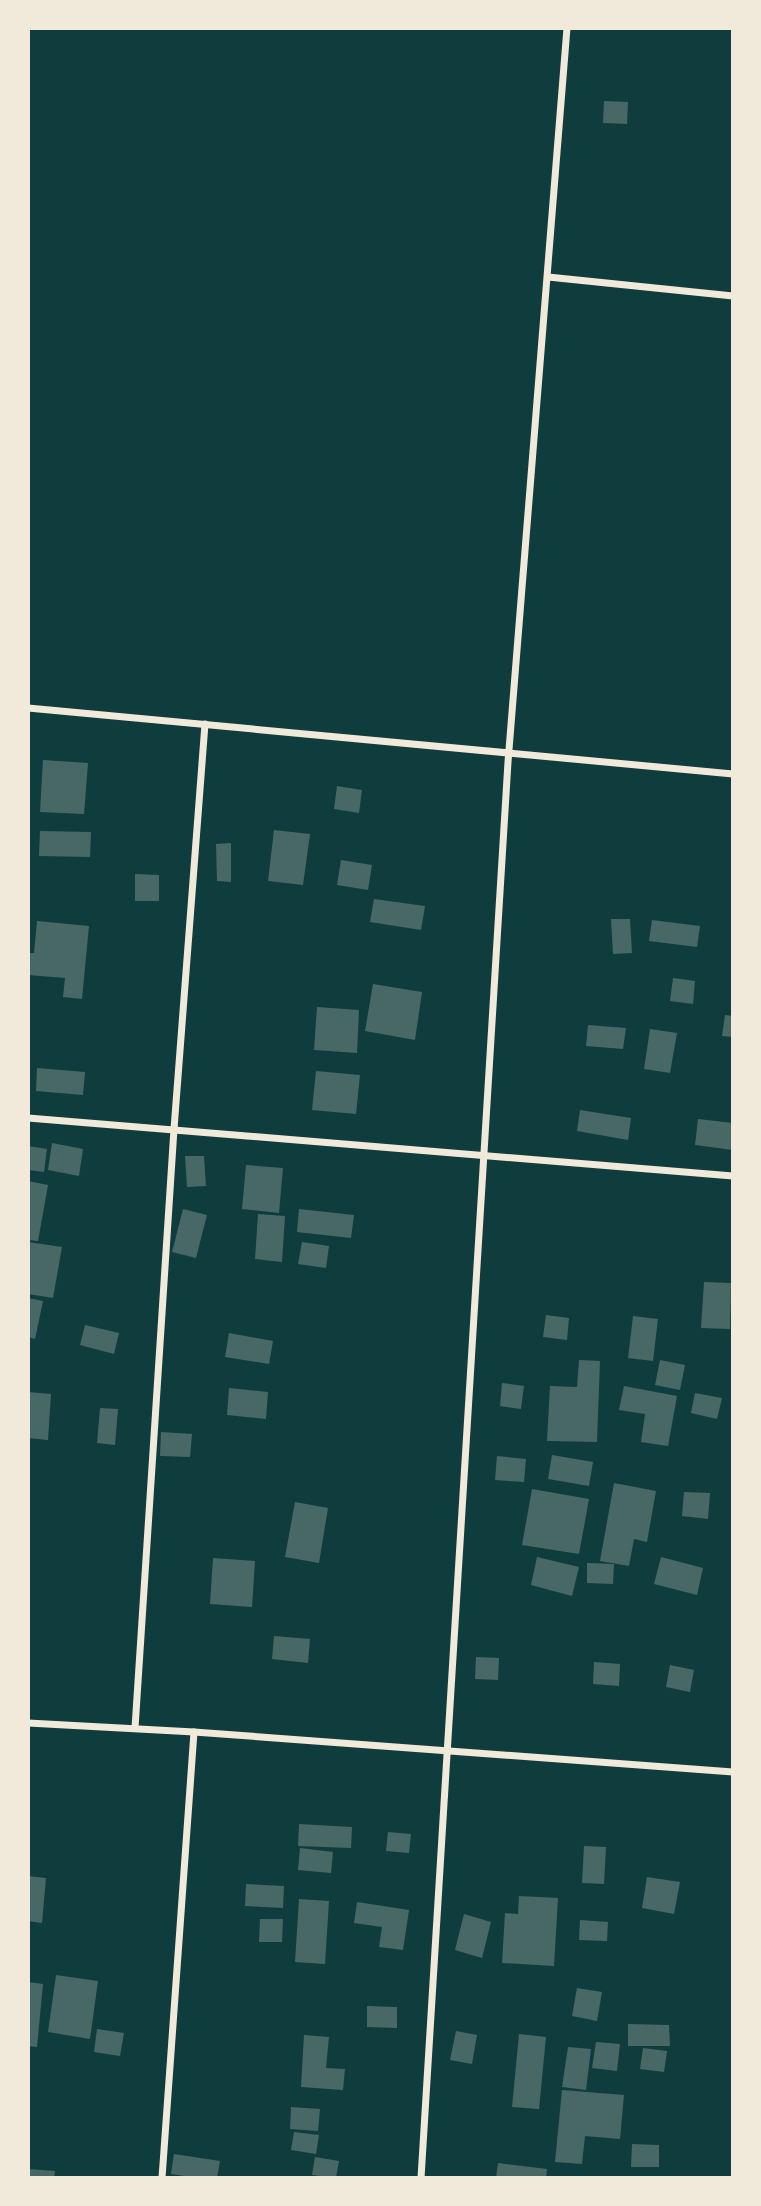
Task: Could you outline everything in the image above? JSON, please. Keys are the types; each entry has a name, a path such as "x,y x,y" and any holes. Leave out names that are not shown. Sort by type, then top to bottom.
{"street":[{"path":"421,2178 481,1156 509,754 567,28"},
{"path":"548,277 733,296"},
{"path":"28,708 733,774"},
{"path":"135,1728 174,1129 205,724"},
{"path":"28,1118 733,1175"},
{"path":"28,1723 194,1732 733,1772"},
{"path":"162,2178 194,1732"}],"building":[{"path":"604,101 628,102 627,124 603,123"},
{"path":"43,760 88,763 84,814 40,812"},
{"path":"337,786 362,790 359,813 334,809"},
{"path":"274,830 310,834 303,885 268,881"},
{"path":"40,831 91,832 90,857 39,856"},
{"path":"231,843 231,882 217,881 216,844"},
{"path":"341,860 372,865 368,890 337,885"},
{"path":"135,874 159,875 159,901 135,901"},
{"path":"374,899 425,906 421,930 370,922"},
{"path":"611,919 630,919 632,953 613,954"},
{"path":"652,920 700,926 697,947 649,941"},
{"path":"37,921 89,926 82,999 63,997 65,978 28,975 28,953 34,953"},
{"path":"673,978 695,981 693,1004 670,1001"},
{"path":"373,984 422,992 415,1040 365,1031"},
{"path":"317,1007 359,1010 357,1053 314,1050"},
{"path":"725,1015 733,1016 733,1037 722,1036"},
{"path":"588,1025 626,1028 623,1049 586,1046"},
{"path":"650,1029 677,1033 670,1073 644,1069"},
{"path":"37,1068 85,1072 83,1095 36,1091"},
{"path":"316,1071 360,1075 356,1114 312,1110"},
{"path":"580,1110 631,1118 628,1140 577,1131"},
{"path":"698,1119 733,1123 733,1150 695,1145"},
{"path":"52,1143 83,1149 79,1176 48,1170"},
{"path":"28,1146 47,1149 44,1172 28,1170"},
{"path":"185,1156 204,1156 206,1186 187,1187"},
{"path":"246,1165 283,1168 279,1213 242,1209"},
{"path":"28,1181 48,1185 38,1241 28,1240"},
{"path":"183,1209 207,1215 196,1258 172,1252"},
{"path":"299,1209 354,1215 351,1238 297,1232"},
{"path":"258,1214 285,1216 282,1262 255,1259"},
{"path":"28,1242 62,1247 53,1298 28,1294"},
{"path":"302,1242 329,1246 326,1268 298,1264"},
{"path":"704,1282 731,1283 730,1329 701,1328"},
{"path":"28,1298 43,1301 35,1339 28,1337"},
{"path":"546,1315 569,1318 567,1340 543,1337"},
{"path":"633,1316 658,1319 653,1361 628,1358"},
{"path":"85,1325 119,1333 114,1354 80,1345"},
{"path":"229,1333 273,1341 269,1364 225,1357"},
{"path":"579,1360 600,1361 597,1442 547,1441 550,1386 577,1387"},
{"path":"660,1360 685,1365 680,1390 655,1385"},
{"path":"502,1383 524,1386 521,1409 500,1406"},
{"path":"624,1386 677,1396 668,1446 641,1442 645,1414 619,1410"},
{"path":"229,1388 268,1392 266,1419 227,1415"},
{"path":"28,1392 51,1394 48,1440 28,1438"},
{"path":"695,1393 722,1398 717,1419 691,1413"},
{"path":"100,1408 118,1409 115,1445 97,1443"},
{"path":"161,1432 192,1434 190,1457 160,1456"},
{"path":"552,1455 593,1462 589,1486 548,1479"},
{"path":"497,1456 526,1459 524,1482 495,1480"},
{"path":"614,1483 656,1491 647,1542 634,1539 629,1566 600,1561"},
{"path":"532,1489 589,1499 579,1554 522,1545"},
{"path":"684,1492 710,1493 708,1519 682,1516"},
{"path":"295,1502 328,1508 319,1563 285,1557"},
{"path":"537,1557 579,1567 572,1596 531,1585"},
{"path":"661,1557 703,1568 697,1595 654,1584"},
{"path":"213,1558 255,1561 252,1607 210,1604"},
{"path":"587,1563 614,1564 613,1584 587,1583"},
{"path":"274,1636 310,1639 308,1663 272,1659"},
{"path":"476,1657 499,1658 498,1680 475,1679"},
{"path":"594,1662 620,1664 619,1686 593,1684"},
{"path":"670,1665 694,1670 690,1692 666,1687"},
{"path":"299,1824 352,1827 351,1848 298,1846"},
{"path":"388,1832 411,1834 409,1853 386,1851"},
{"path":"584,1846 606,1847 604,1884 582,1883"},
{"path":"300,1848 333,1852 331,1873 298,1870"},
{"path":"28,1876 46,1878 42,1923 28,1921"},
{"path":"647,1877 680,1882 674,1914 642,1908"},
{"path":"246,1884 284,1886 283,1908 245,1906"},
{"path":"519,1896 558,1898 554,1966 502,1963 505,1913 518,1914"},
{"path":"299,1899 329,1901 325,1964 295,1962"},
{"path":"357,1902 409,1910 403,1950 379,1947 382,1927 354,1923"},
{"path":"464,1914 491,1922 482,1958 455,1950"},
{"path":"260,1919 283,1919 282,1942 259,1942"},
{"path":"580,1920 608,1922 607,1941 579,1940"},
{"path":"56,1975 98,1981 90,2039 48,2032"},
{"path":"28,1982 43,1984 37,2047 28,2046"},
{"path":"577,1988 602,1992 597,2021 572,2016"},
{"path":"367,2006 397,2007 397,2028 367,2027"},
{"path":"628,2024 669,2025 670,2046 628,2046"},
{"path":"97,2029 124,2033 120,2056 94,2052"},
{"path":"456,2031 477,2035 472,2064 450,2060"},
{"path":"519,2034 546,2037 539,2109 512,2107"},
{"path":"304,2035 329,2037 326,2068 345,2069 343,2090 301,2087"},
{"path":"596,2042 620,2044 617,2071 592,2068"},
{"path":"568,2047 591,2049 586,2090 562,2087"},
{"path":"643,2048 667,2051 664,2072 640,2069"},
{"path":"562,2090 624,2095 620,2139 585,2136 582,2164 555,2162"},
{"path":"291,2107 320,2109 318,2131 290,2129"},
{"path":"294,2132 319,2135 316,2154 291,2150"},
{"path":"632,2144 659,2145 659,2167 631,2167"},
{"path":"174,2154 220,2161 217,2178 171,2174"},
{"path":"315,2157 339,2161 336,2178 312,2175"},
{"path":"498,2163 547,2169 546,2178 496,2178"},
{"path":"28,2169 55,2171 54,2178 28,2178"}]}
